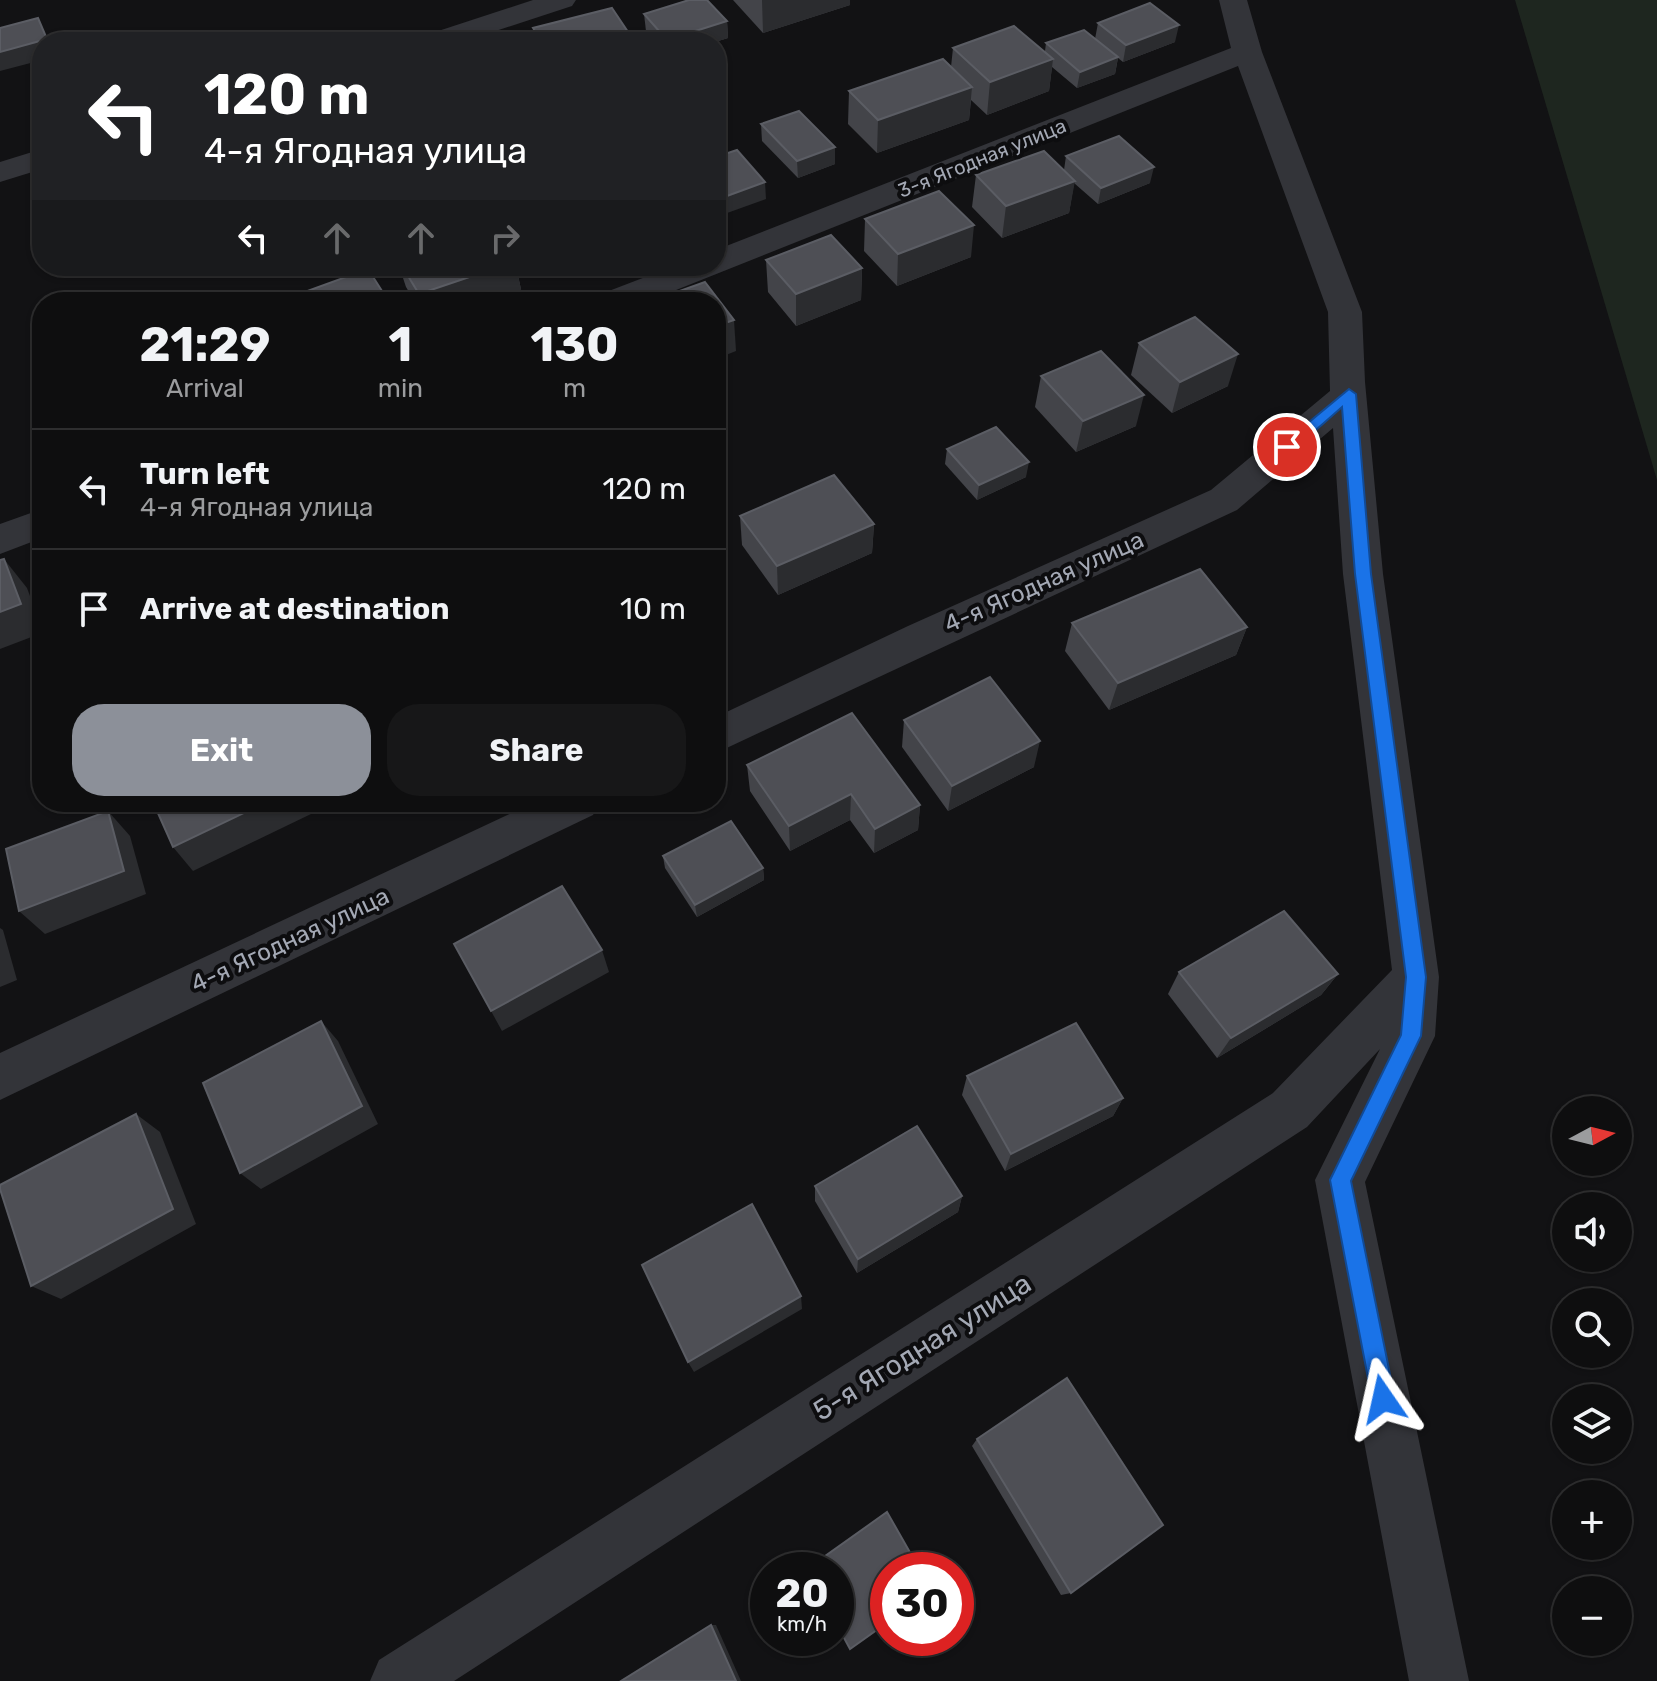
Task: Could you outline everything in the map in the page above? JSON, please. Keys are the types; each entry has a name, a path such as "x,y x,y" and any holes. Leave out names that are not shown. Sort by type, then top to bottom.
{"street":[{"path":"464,32 562,0"},
{"path":"1233,0 1247,52 1345,312 1363,574 1416,977 1411,1036 1340,1180 1439,1681"},
{"name":"3-я Ягодная улица","path":"726,258 1247,52"},
{"path":"0,172 32,162"},
{"path":"639,292 680,276"},
{"name":"4-я Ягодная улица","path":"726,731 922,637 1224,500 1349,394"},
{"path":"0,539 32,527"},
{"name":"4-я Ягодная улица","path":"0,1077 557,812"},
{"name":"5-я Ягодная улица","path":"400,1681 1290,1110 1416,977"}],"shaded area":[{"path":"1515,0 1657,0 1657,480"}],"building":[{"path":"689,0 707,0 727,21 692,32 660,32 644,14"},
{"path":"1150,3 1179,25 1126,45 1098,23"},
{"path":"612,8 628,32 536,32 533,28"},
{"path":"38,18 44,32 32,32 32,43 0,52 0,28"},
{"path":"1014,26 1053,59 990,82 953,48"},
{"path":"1084,30 1118,57 1080,72 1046,43"},
{"path":"943,59 972,87 878,120 849,91"},
{"path":"799,111 835,147 797,161 761,124"},
{"path":"1119,136 1154,167 1101,188 1066,156"},
{"path":"737,150 765,182 726,196 726,154"},
{"path":"1044,151 1075,181 1006,206 976,175"},
{"path":"939,191 974,225 898,254 865,219"},
{"path":"831,235 862,268 796,294 766,260"},
{"path":"349,276 372,276 383,292 305,292"},
{"path":"408,276 472,276 425,292 418,292"},
{"path":"705,282 713,292 677,292"},
{"path":"726,310 734,320 726,323"},
{"path":"1195,317 1238,354 1180,382 1139,343"},
{"path":"1101,351 1144,395 1083,421 1041,376"},
{"path":"996,427 1029,462 979,485 947,449"},
{"path":"834,475 874,524 777,566 740,516"},
{"path":"4,559 21,604 0,612 0,560"},
{"path":"1200,569 1247,627 1118,683 1072,623"},
{"path":"990,677 1040,741 952,786 904,720"},
{"path":"852,713 920,805 875,829 851,794 789,826 747,765"},
{"path":"108,812 124,871 19,911 6,849"},
{"path":"157,812 246,812 173,847"},
{"path":"731,821 763,868 695,905 663,856"},
{"path":"562,886 602,950 491,1011 454,944"},
{"path":"1284,911 1338,974 1231,1038 1179,972"},
{"path":"321,1021 362,1106 240,1173 203,1083"},
{"path":"1076,1023 1123,1098 1011,1154 967,1076"},
{"path":"136,1114 173,1209 31,1286 0,1185"},
{"path":"917,1126 962,1196 858,1259 815,1186"},
{"path":"752,1204 801,1296 688,1362 642,1265"},
{"path":"1067,1378 1163,1525 1071,1593 977,1439"},
{"path":"887,1512 910,1552 870,1552 870,1635 854,1646 854,1552 831,1552"},
{"path":"711,1625 736,1681 621,1681"}],"route":[{"path":"1287,447 1349,394 1363,574 1416,977 1411,1036 1340,1180 1383,1399"}]}
